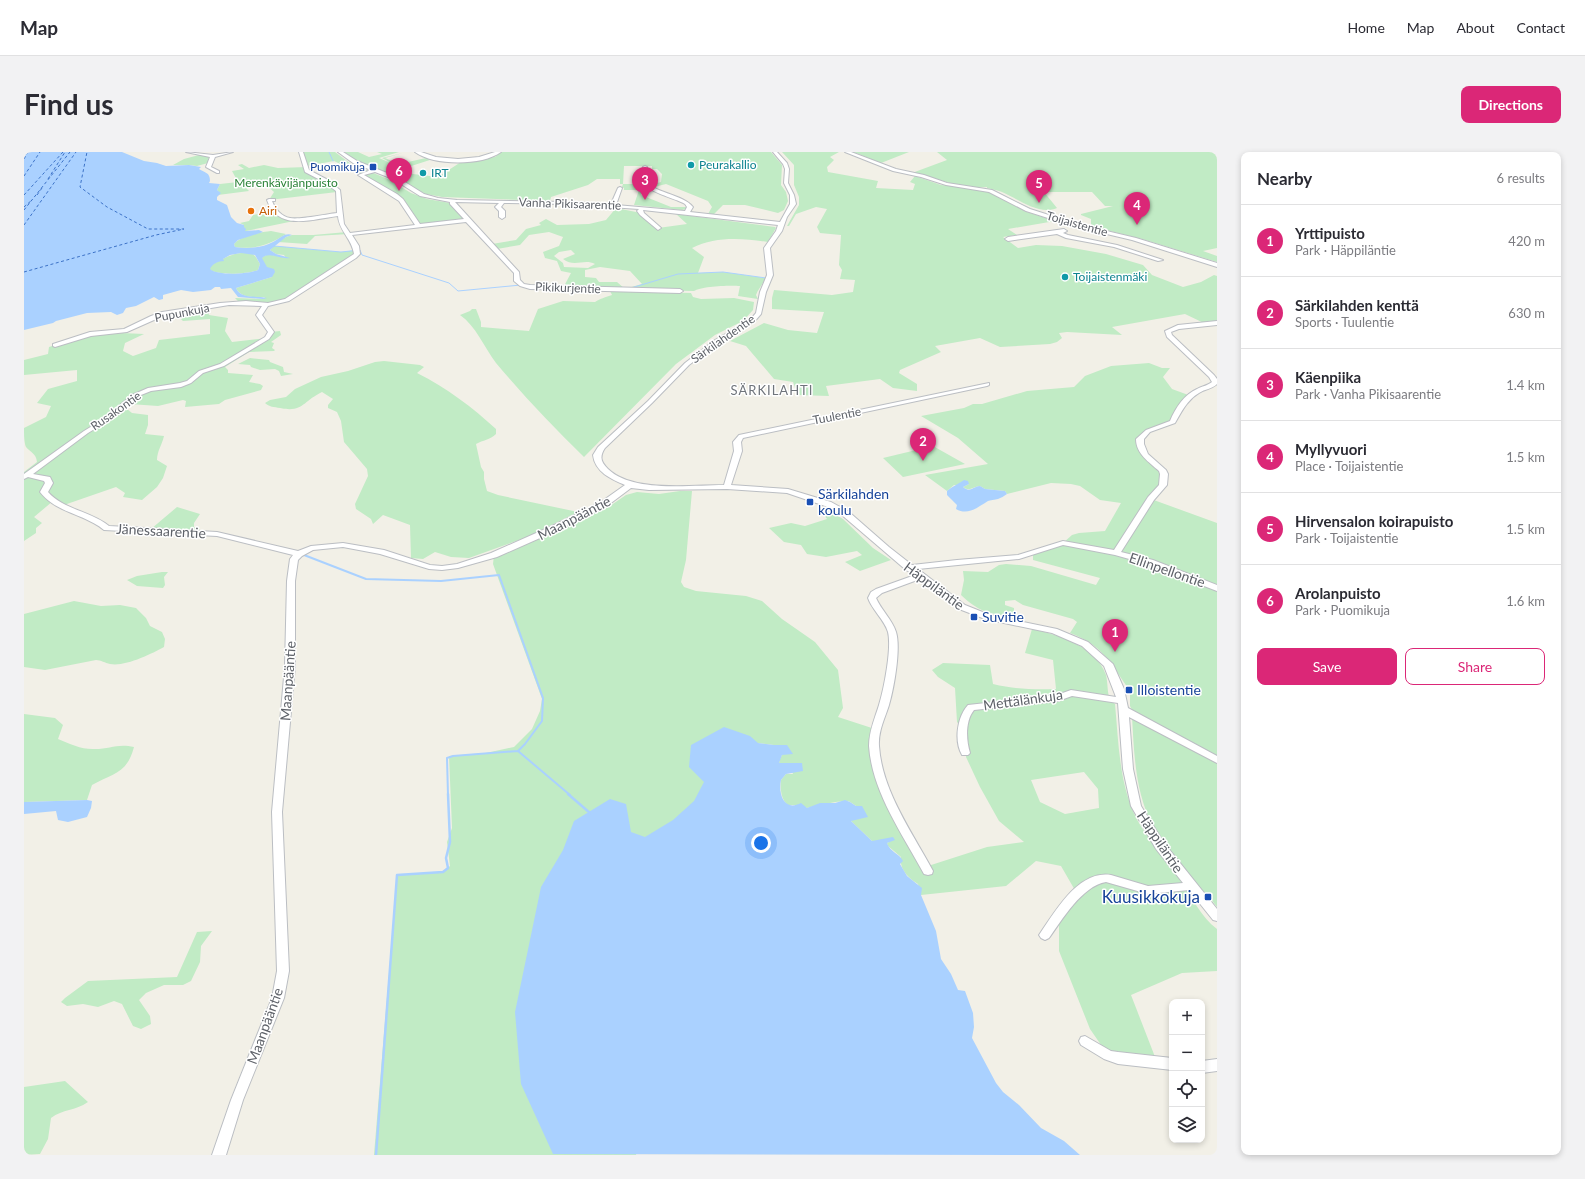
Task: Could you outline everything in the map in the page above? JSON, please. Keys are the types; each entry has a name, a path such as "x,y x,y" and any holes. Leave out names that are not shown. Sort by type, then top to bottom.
{"street":[{"path":"188,152 213,156 230,152"},
{"path":"265,306 277,304 287,300 356,255 356,246 350,234 341,224 338,190 308,171 302,152"},
{"name":"Vanha Pikisaarentie","path":"340,152 350,159 394,178 426,196 454,201 552,203 642,208 781,224"},
{"path":"417,152 434,158 457,160 484,157 499,152"},
{"name":"Särkilahdentie","path":"630,485 612,477 602,468 596,458 598,452 650,402 681,369 717,341 749,323 757,316 760,310 763,292 770,275 767,248 779,231 781,224 792,207 793,201 787,185 785,164 775,152"},
{"name":"Toijaistentie","path":"847,152 895,170 940,182 990,190 1028,210 1079,226 1140,240 1217,265"},
{"path":"213,156 208,167 217,172"},
{"path":"645,167 644,179 646,183 653,188 687,203 690,207 687,213"},
{"path":"375,170 360,176 395,195 401,200 418,225"},
{"path":"613,206 620,188"},
{"path":"271,200 276,212 284,218 292,220 340,214"},
{"name":"Pikikurjentie","path":"454,201 452,203 514,270 518,275 517,281 522,285 556,288 680,291"},
{"path":"502,217 502,211 498,207 503,202"},
{"path":"550,210 552,203"},
{"path":"642,208 640,213 658,228"},
{"path":"350,234 467,220"},
{"path":"1008,239 1058,232 1079,226"},
{"path":"1058,232 1066,236"},
{"path":"1038,235 1066,236 1115,246 1160,260"},
{"name":"Pupunkuja","path":"55,345 90,334 125,331 162,314 240,303 265,306"},
{"name":"Rusakontie","path":"25,476 59,453 86,432 104,421 134,396 150,389 181,385 189,382 201,372 222,365 267,338 272,332 259,315 265,306"},
{"path":"909,568 957,562 1020,557 1063,543 1116,553 1151,499 1163,485 1164,474 1162,470 1145,455 1140,444 1140,439 1148,431 1173,422 1180,406 1201,389 1214,384 1215,380 1169,336 1168,331 1178,327 1217,323"},
{"name":"Tuulentie","path":"727,487 738,451 737,442 741,436 987,384"},
{"name":"Jänessaarentie","path":"25,476 47,479 49,484 44,492 48,498 78,514 95,519 107,528 217,534 299,554"},
{"name":"Häppiläntie","path":"630,485 650,488 727,487 781,490 828,504 846,514 909,568 954,602 973,612 988,617 1054,631 1085,644 1100,656 1112,671 1123,705 1128,769 1136,806 1153,835 1191,886 1217,917"},
{"name":"Maanpääntie","path":"219,1155 237,1100 278,998 283,971 278,812 290,666 292,566 294,559 299,554 317,547 349,545 381,552 429,567 442,568 458,566 494,555 555,528 604,504 630,485"},
{"name":"Ellinpellontie","path":"1116,553 1150,562 1217,588"},
{"path":"921,576 879,591 873,596 875,605 890,627 893,638 884,704 874,732 874,741 878,768 884,789 928,871"},
{"name":"Mettälänkuja","path":"964,753 962,741 966,712 971,707 1058,698 1071,693 1123,705"},
{"path":"1123,705 1217,760"},
{"path":"1045,935 1074,896 1098,880 1105,878 1148,890 1191,886"},
{"path":"1085,1041 1108,1055 1118,1058 1169,1064"},
{"path":"1205,1067 1217,1065"}],"green space":[{"path":"301,152 335,152 351,164 388,179 411,193 427,199 450,203 464,219 418,224 402,200 361,174 334,161 307,166"},
{"path":"343,152 358,152 369,157 382,154 377,152 399,152 379,158 393,164 382,158 403,153 385,158 399,164 426,158 419,154 433,159 405,168 391,167 413,174 438,177 464,160 495,157 501,152 771,152 782,165 781,185 786,192 788,201 784,210 778,213 745,205 723,205 713,215 708,214 712,207 708,201 666,184 654,187 650,185 661,182 662,174 657,169 652,169 652,166 624,166 623,184 620,184 620,179 597,179 588,185 551,197 550,201 442,197 419,191 405,181 356,160"},
{"path":"782,152 839,152 830,157 834,160 827,167 828,172 878,181 876,188 913,190 915,184 910,182 915,176 941,185 981,189 998,194 1024,211 1055,221 1008,229 1017,235 1003,237 1018,248 1036,245 1062,246 1106,254 1143,265 1152,275 1183,287 1201,282 1214,275 1217,276 1217,325 1208,325 1185,314 1112,327 1122,335 1067,332 1059,333 1062,338 1057,342 1050,344 1000,347 980,338 935,346 941,352 900,370 899,373 917,384 917,391 893,388 880,379 826,386 829,396 798,395 793,382 774,379 746,346 730,341 764,323 788,330 817,333 824,312 772,309 774,290 832,295 853,292 855,280 840,279 842,270 839,265 841,235 820,233 817,227 827,209 816,207 796,214 789,226 787,226 799,205 799,197 794,185 794,165"},
{"path":"849,152 909,152 881,163 856,153"},
{"path":"937,152 1217,152 1217,248 1203,251 1217,256 1217,262 1142,239 1094,227 1091,224 1091,219 1081,214 1113,206 1105,206 1092,192 1044,192 1057,208 1042,210 987,187 958,185 912,173 947,160"},
{"path":"199,155 211,157 208,159 210,160 208,163 197,166 173,165 184,159"},
{"name":"Merenkävijänpuisto","path":"242,164 249,168 264,165 278,168 307,167 307,171 317,176 337,192 269,200 274,192 265,184 245,187 249,191 218,195 220,193 217,190 220,184 238,182 232,171 244,169 238,165"},
{"path":"623,184 643,184 649,188 642,190 641,195 671,207 686,207 686,209 682,210 634,205 639,190 624,190 622,187"},
{"path":"616,208 641,213 658,228 687,224 676,214 775,227 776,228 768,242 729,239 710,241 692,248 704,257 698,273 723,272 766,278 756,295 758,299 738,296 740,286 709,287 694,291 631,290 628,288 642,284 630,271 600,267 585,270 585,277 596,278 599,282 617,282 625,289 563,288 571,273 561,271 557,261 545,258 543,252 559,246 563,237 549,232 529,235 520,245 497,249 492,244 516,240 526,229 541,225 539,223 546,219 557,225 589,224 606,220","holes":["571,250 575,254 563,259 572,263 591,262 595,264 588,268 564,267 563,263 554,256 559,252"]},
{"path":"276,211 281,216 294,221 246,231 244,231 244,225 240,223 249,221 253,215"},
{"path":"271,231 286,234 262,246 249,248 235,247 234,244 241,239 257,233"},
{"path":"347,232 349,234 315,236 307,244 278,242 292,235"},
{"path":"274,246 341,252 357,250 357,252 282,302 265,306 240,303 235,298 263,299 265,297 245,296 238,292 236,288 272,277 261,258 268,254 286,258 284,255 276,254 270,250"},
{"path":"241,253 251,253 255,256 260,264 258,270 247,273 233,274 219,273 209,269 211,265 222,259"},
{"path":"610,291 691,293 693,297 701,299 734,298 754,302 753,310 743,321 715,335 676,364 584,457 550,423 496,363 471,325 460,315 472,309 476,309 481,322 481,327 529,331 538,309 563,301 595,302 612,295"},
{"path":"207,309 209,315 228,318 225,331 232,342 267,338 271,332 280,331 281,335 271,342 274,343 272,348 275,350 274,351 249,352 225,367 228,370 228,373 253,375 249,382 263,386 261,390 225,400 219,404 185,407 186,401 183,400 158,406 130,404 127,409 132,413 148,415 148,425 145,434 164,436 157,460 167,466 163,478 157,487 142,500 123,497 125,493 116,487 64,505 53,501 34,517 42,523 36,528 36,533 24,541 24,472 37,462 34,455 26,447 24,441 24,428 46,417 51,406 37,403 48,389 77,381 77,370 24,375 24,360 48,354 49,347 81,337 122,333 144,334 125,343 123,351 133,356 156,348 159,340 210,334 210,319 183,321 176,314"},
{"path":"250,358 269,360 270,362 283,367 284,372 293,374 281,376 279,371 275,369 260,370 251,367 250,365 238,364"},
{"path":"384,361 420,365 424,367 417,373 459,398 496,429 496,434 494,436 476,444 481,467 484,472 487,491 498,495 578,512 527,537 469,558 451,557 435,552 423,559 411,558 410,525 383,515 373,524 371,519 356,509 355,504 368,476 367,469 344,442 341,421 337,412 328,408 328,405 333,399 322,392 298,408 294,409 274,407 265,403 270,400 286,397 295,389 321,377 348,371 375,362"},
{"path":"1149,363 1162,368 1170,368 1163,377 1172,389 1191,396 1173,422 1148,431 1143,436 1142,448 1162,470 1163,485 1151,499 1217,523 1217,907 1185,871 1170,851 1156,831 1147,813 1142,800 1136,772 1132,716 1155,724 1132,710 1130,706 1130,688 1128,688 1110,662 1090,643 1070,633 1077,622 1073,619 1023,605 1015,600 1005,601 1005,605 1014,608 1014,614 1011,617 996,614 984,611 967,601 961,595 964,580 963,571 988,572 999,565 1006,564 1031,566 1096,585 1100,578 1033,560 1033,553 1063,543 1072,535 1105,531 1121,503 1100,500 1080,486 1071,484 1051,483 1007,494 1005,491 985,489 980,486 967,489 963,487 969,484 961,482 960,485 954,485 947,491 925,475 988,464 958,438 921,416 964,408 973,404 982,404 1027,391 1074,387 1085,376 1111,366"},
{"path":"933,446 965,464 903,477 883,458"},
{"path":"692,491 686,560 681,582 684,587 696,591 746,596 762,601 782,619 815,642 838,670 843,708 838,717 878,730 877,752 886,786 928,866 987,847 1024,842 999,821 980,787 966,757 968,735 957,722 955,688 938,677 932,670 943,663 990,665 993,684 1024,689 1056,689 1053,660 1025,653 1032,629 1075,643 1094,656 1106,675 1109,697 1115,704 1121,768 1124,784 1134,814 1142,828 1180,880 1201,913 1217,929 1217,971 1182,973 1131,995 1157,1062 1108,1055 1090,1029 1059,951 1059,910 1076,892 1061,866 1036,861 1006,886 921,895 918,884 905,873 901,865 901,857 888,846 887,843 889,842 872,841 851,821 856,806 852,803 848,801 840,801 807,808 797,805 788,805 782,794 781,780 786,774 793,774 788,764 779,763 787,745 758,743 719,770 636,1155 374,1155 397,875 443,872 450,866 447,842 452,828 449,756 486,753 514,747 532,729 540,711 542,699 493,564 494,555 607,508 626,495 637,492 659,494","holes":["1084,772 1098,789 1099,808 1065,814 1040,802 1031,780"]},
{"path":"177,507 200,514 194,523 194,527 201,530 151,529"},
{"path":"831,512 843,519 873,548 891,560 860,571 845,562 862,555 857,551 826,557 807,554 801,545 784,542 769,528 791,523 805,526 827,519 824,515"},
{"path":"168,572 164,577 165,585 163,588 137,586 127,580 137,576"},
{"path":"74,601 101,606 120,605 136,608 146,618 150,626 162,632 165,639 164,647 123,664 110,664 96,660 45,670 24,667 24,614"},
{"path":"24,714 55,718 63,725 58,739 67,743 81,748 90,749 119,746 134,747 131,756 123,768 118,772 92,785 87,800 24,802"},
{"path":"212,931 201,946 200,962 191,981 183,985 164,985 146,993 139,1000 150,1016 151,1024 141,1029 133,1026 122,1004 114,1001 98,1007 83,1004 67,1006 61,1002 88,981 177,977 197,932"},
{"path":"65,1081 88,1102 51,1118 48,1139 40,1154 24,1155 24,1087"}],"water":[{"path":"24,152 122,152 144,161 166,166 189,165 201,167 199,169 207,173 209,176 209,183 220,184 217,190 221,193 217,197 217,200 227,205 231,217 237,223 244,225 246,229 245,231 259,230 263,232 238,240 234,244 235,247 259,247 269,244 284,235 292,235 286,237 270,250 276,254 290,258 268,255 262,258 267,267 274,269 275,272 272,277 236,288 238,292 245,296 267,298 238,297 231,288 221,289 220,287 215,287 211,290 193,292 181,290 163,295 163,299 159,300 154,297 136,306 126,308 123,313 117,315 111,312 87,313 24,330","holes":["241,253 255,255 260,264 258,270 247,273 233,274 219,273 210,269 214,264 224,261 223,259 230,255"]},
{"path":"964,480 968,481 969,484 963,487 967,490 980,486 985,489 1005,491 1007,494 1001,498 988,501 973,510 965,512 960,511 956,509 957,505 947,495 947,491"},
{"path":"724,727 750,736 758,743 787,745 793,754 782,755 779,763 802,763 803,771 786,774 781,780 780,791 786,803 795,805 801,803 807,808 820,803 835,803 845,800 856,806 862,806 868,817 851,821 872,841 893,837 895,840 887,843 888,846 903,861 900,864 907,876 922,888 921,895 936,931 941,959 951,974 958,990 965,991 973,1013 974,1027 972,1038 996,1083 1003,1092 1019,1105 1041,1128 1064,1141 1080,1155 553,1154 521,1084 515,1012 541,887 563,850 574,821 610,799 626,804 631,832 645,837 673,820 694,801 704,782 689,767 691,745"},
{"path":"92,801 87,817 68,822 58,820 56,811 24,814 24,802"}],"waterway":[{"path":"329,152 333,161"},
{"path":"274,246 341,252 360,250 362,255 449,283 458,291 521,285"},
{"path":"631,288 678,274 723,272 766,278"},
{"path":"304,555 366,579 441,581 499,575 543,698 542,721 518,751"},
{"path":"448,795 447,758 453,756 518,751"},
{"path":"518,751 570,795"},
{"path":"376,1155 397,875 443,872 448,868 446,858 450,842 448,794"},
{"path":"568,794 590,813"}],"ferry route":[{"path":"24,159 28,152"},
{"path":"24,176 40,152"},
{"path":"24,195 63,152"},
{"path":"48,179 65,152"},
{"path":"32,200 70,152"},
{"path":"24,225 76,152"},
{"path":"24,272 156,235 184,229 148,229 107,207 80,187 87,152"},
{"path":"37,195 42,188"},
{"path":"24,207 32,200"},
{"path":"24,210 32,200"}],"place":[{"name":"Peurakallio","path":"691,165"},
{"name":"Puomikuja","path":"373,167"},
{"name":"IRT","path":"423,173"},
{"name":"Arolanpuisto","path":"399,191"},
{"name":"Käenpiika","path":"645,200"},
{"name":"Hirvensalon koirapuisto","path":"1039,203"},
{"name":"Airi","path":"251,211"},
{"name":"Myllyvuori","path":"1137,225"},
{"name":"Toijaistenmäki","path":"1065,277"},
{"name":"Särkilahden kenttä","path":"923,461"},
{"name":"Särkilahden koulu","path":"810,502"},
{"name":"Suvitie","path":"974,617"},
{"name":"Yrttipuisto","path":"1115,652"},
{"name":"Illoistentie","path":"1129,690"},
{"name":"Kuusikkokuja","path":"1208,897"}],"district":[{"name":"SÄRKILAHTI","path":"772,390"}]}
